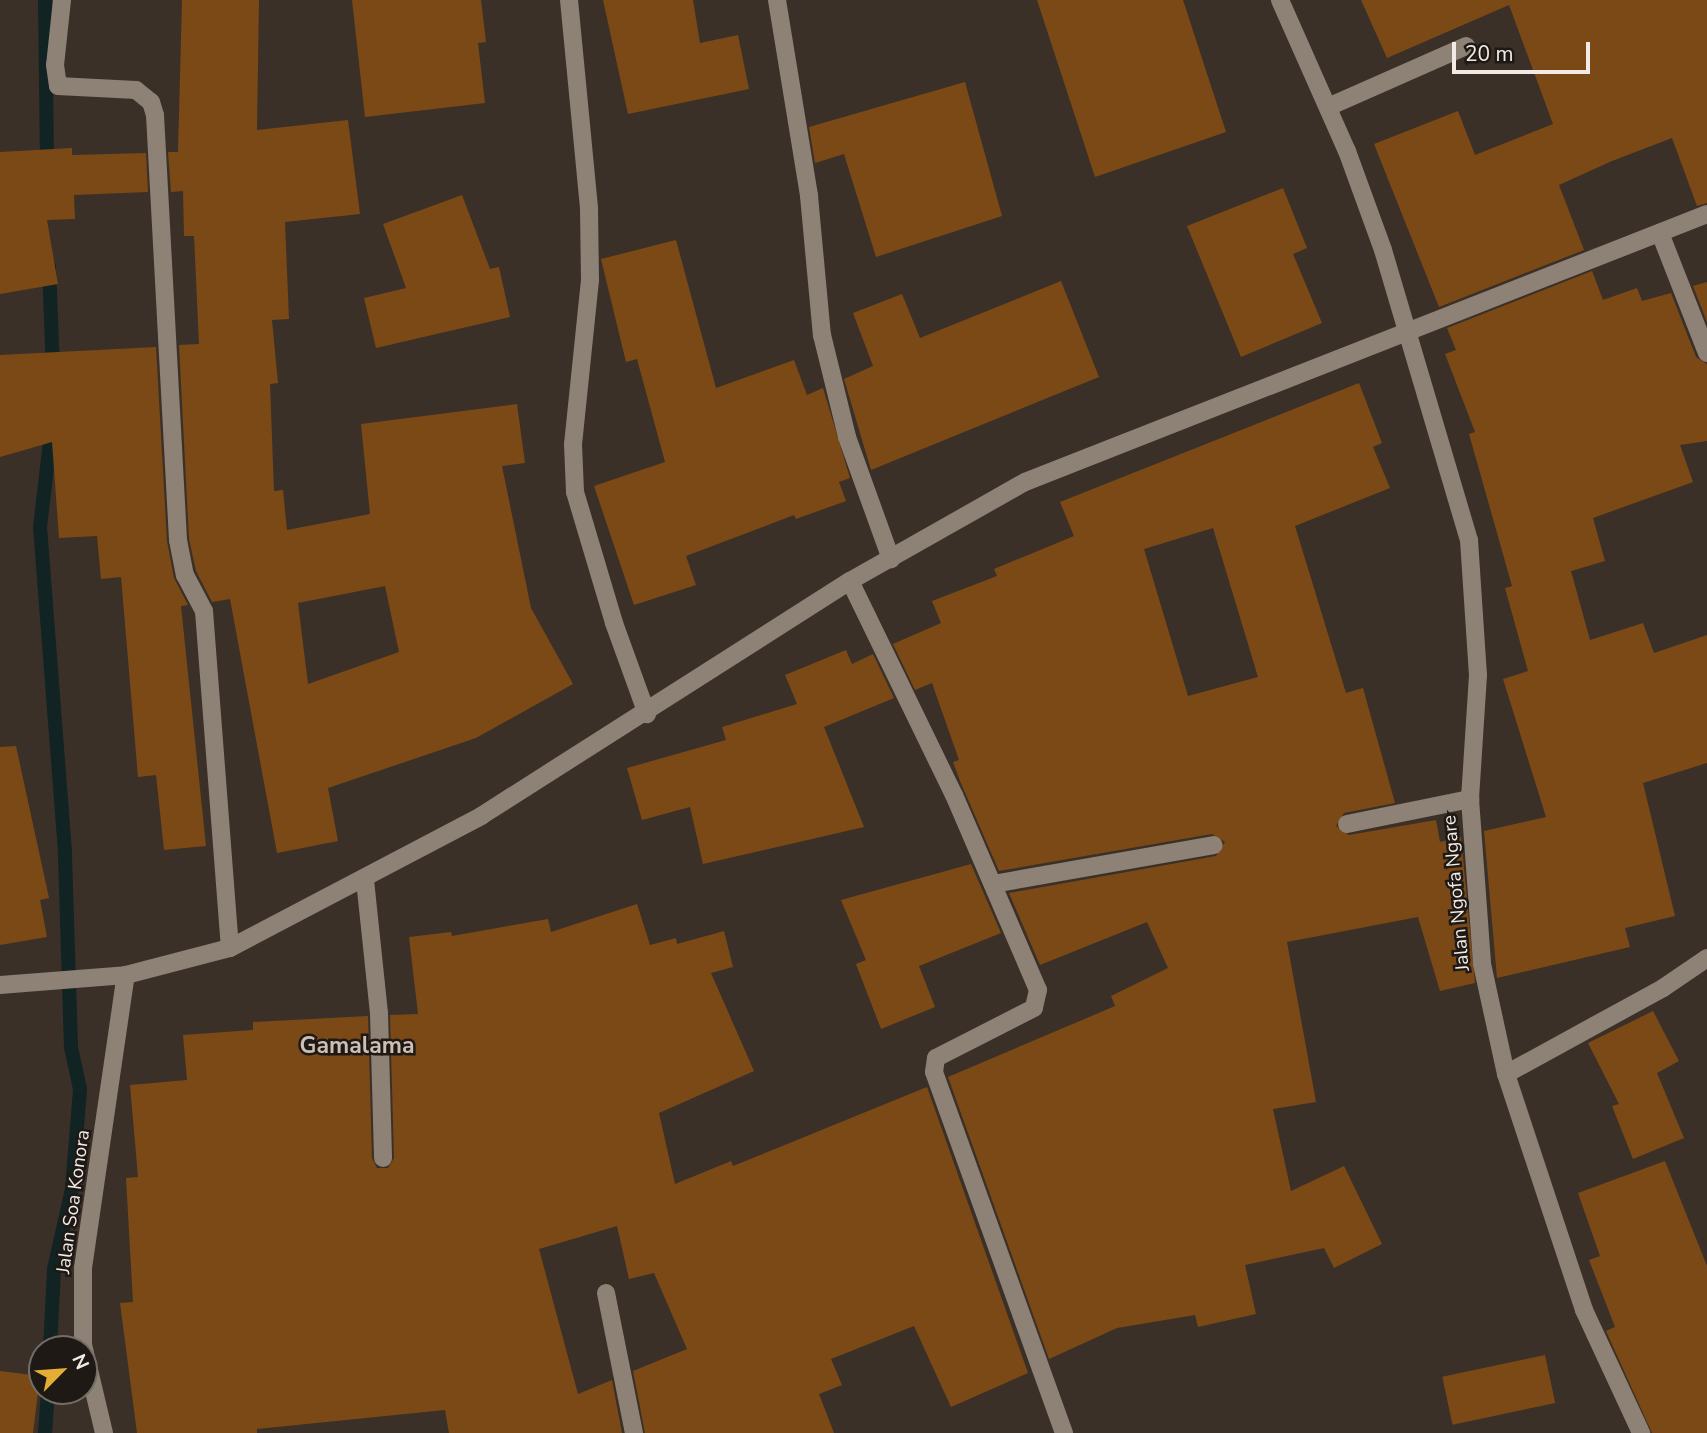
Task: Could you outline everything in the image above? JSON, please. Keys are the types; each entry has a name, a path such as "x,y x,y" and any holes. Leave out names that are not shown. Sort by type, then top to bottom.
{"street":[{"path":"62,0 55,65 58,86 136,90 151,102 155,115 178,540 185,575 204,611 230,948"},
{"path":"569,0 589,209 590,280 572,444 575,492 614,623 647,714"},
{"path":"777,0 809,196 822,335 847,437 891,559"},
{"name":"Jalan Ngofa Ngare","path":"1280,0 1328,107 1383,250 1469,540 1478,675 1471,799 1482,964 1506,1074 1584,1310 1641,1433"},
{"path":"1328,107 1466,46"},
{"path":"0,985 126,975 230,948 365,880 647,714 850,581 1026,482 1707,214"},
{"path":"1660,233 1707,353"},
{"path":"850,581 993,884 1038,990 1037,1003 936,1058 934,1072 1049,1382 1064,1433"},
{"path":"1347,824 1471,799"},
{"path":"993,884 1214,845"},
{"path":"365,880 379,1013 383,1158"},
{"path":"1506,1074 1662,988 1707,958"},
{"name":"Jalan Soa Konora","path":"104,1433 83,1345 83,1268 126,975"},
{"path":"606,1293 634,1433"}],"building":[{"path":"182,0 259,0 257,130 348,120 360,214 285,222 289,319 272,320 278,383 270,384 274,491 283,490 287,530 370,514 361,424 517,404 525,463 502,466 531,608 573,684 476,738 328,788 338,841 277,853 230,599 212,602 196,571 189,539 179,345 199,344 194,236 184,236 183,191 171,192 168,152 178,152","holes":["385,586 399,652 308,684 298,603"]},
{"path":"352,0 481,0 486,42 478,43 485,103 365,117"},
{"path":"603,0 693,0 700,43 738,35 749,89 628,114"},
{"path":"1037,0 1183,0 1226,132 1095,177"},
{"path":"1361,0 1707,0 1707,203 1697,206 1672,138 1612,161 1559,185 1584,250 1439,307 1374,144 1458,111 1475,155 1553,124 1509,5 1387,58"},
{"path":"965,82 1002,216 876,257 844,154 815,163 809,127"},
{"path":"72,148 72,155 146,153 148,192 74,195 75,219 47,220 58,284 0,294 0,152"},
{"path":"1283,188 1307,248 1293,254 1322,323 1241,357 1187,226"},
{"path":"462,195 490,269 499,267 510,317 376,348 364,298 406,288 383,224"},
{"path":"676,240 716,388 794,360 807,395 823,388 850,478 839,482 846,501 796,519 794,515 686,556 696,585 634,605 594,486 665,462 637,359 626,362 601,259"},
{"path":"1592,271 1603,300 1637,288 1642,301 1671,293 1696,357 1707,364 1707,441 1680,445 1693,482 1593,518 1605,561 1571,571 1590,640 1643,623 1654,653 1707,635 1707,763 1643,783 1675,916 1625,928 1630,947 1497,978 1484,831 1546,817 1503,679 1528,671 1505,588 1512,586 1469,434 1475,432 1445,354 1456,350 1447,328"},
{"path":"1061,281 1099,377 871,470 844,379 873,366 853,313 902,294 920,338"},
{"path":"1707,282 1707,322 1693,286"},
{"path":"156,347 167,541 174,578 188,605 181,606 206,846 164,850 156,775 138,777 121,577 101,579 97,536 59,538 52,442 0,457 0,355"},
{"path":"1359,383 1382,443 1373,447 1390,488 1295,526 1346,693 1363,688 1395,803 1344,813 1336,826 1349,835 1436,820 1440,842 1461,837 1475,983 1440,991 1418,917 1287,942 1316,1102 1273,1109 1291,1191 1344,1166 1382,1244 1334,1268 1324,1248 1245,1265 1256,1314 1198,1327 1195,1315 1117,1328 1049,1359 948,1077 1115,1006 1111,996 1168,968 1147,922 1040,965 1009,893 1216,856 1225,842 1212,834 999,871 953,762 959,760 932,683 915,690 893,644 941,623 932,601 997,576 994,569 1074,536 1060,502","holes":["1213,528 1258,677 1188,696 1144,549"]},
{"path":"846,650 852,664 873,654 894,698 824,727 864,827 703,864 690,807 642,820 627,768 726,740 722,727 797,704 785,675"},
{"path":"16,746 49,898 40,900 47,937 0,945 0,747"},
{"path":"971,864 1001,933 919,966 935,1007 881,1029 856,964 866,960 841,900"},
{"path":"637,904 650,945 676,938 677,944 724,931 733,967 711,973 754,1071 659,1113 675,1184 731,1161 733,1166 927,1087 1028,1373 951,1407 914,1326 831,1359 842,1385 819,1394 834,1433 645,1433 633,1371 687,1349 654,1273 629,1279 617,1226 539,1249 578,1394 612,1380 622,1433 449,1433 445,1410 257,1429 257,1433 137,1433 120,1303 133,1302 126,1178 138,1177 130,1085 187,1080 183,1035 253,1030 253,1022 368,1016 372,1158 377,1168 388,1168 394,1158 390,1015 418,1014 409,937 451,932 452,936 548,919 551,932"},
{"path":"1653,1011 1679,1061 1657,1073 1684,1138 1633,1159 1612,1106 1619,1104 1588,1043"},
{"path":"1665,1161 1707,1266 1707,1433 1652,1433 1606,1331 1615,1327 1589,1260 1600,1256 1578,1193"},
{"path":"1545,1355 1555,1403 1452,1425 1442,1377"},
{"path":"0,1371 28,1374 28,1405 36,1405 33,1433 0,1433"}],"waterway":[{"path":"45,0 47,167"},
{"path":"49,267 53,369"},
{"path":"51,1335 54,1269 72,1189 80,1089 71,1047 65,852 40,527 52,425"},
{"path":"45,1433 47,1405"}],"district":[{"name":"Gamalama","path":"357,1046"}]}
